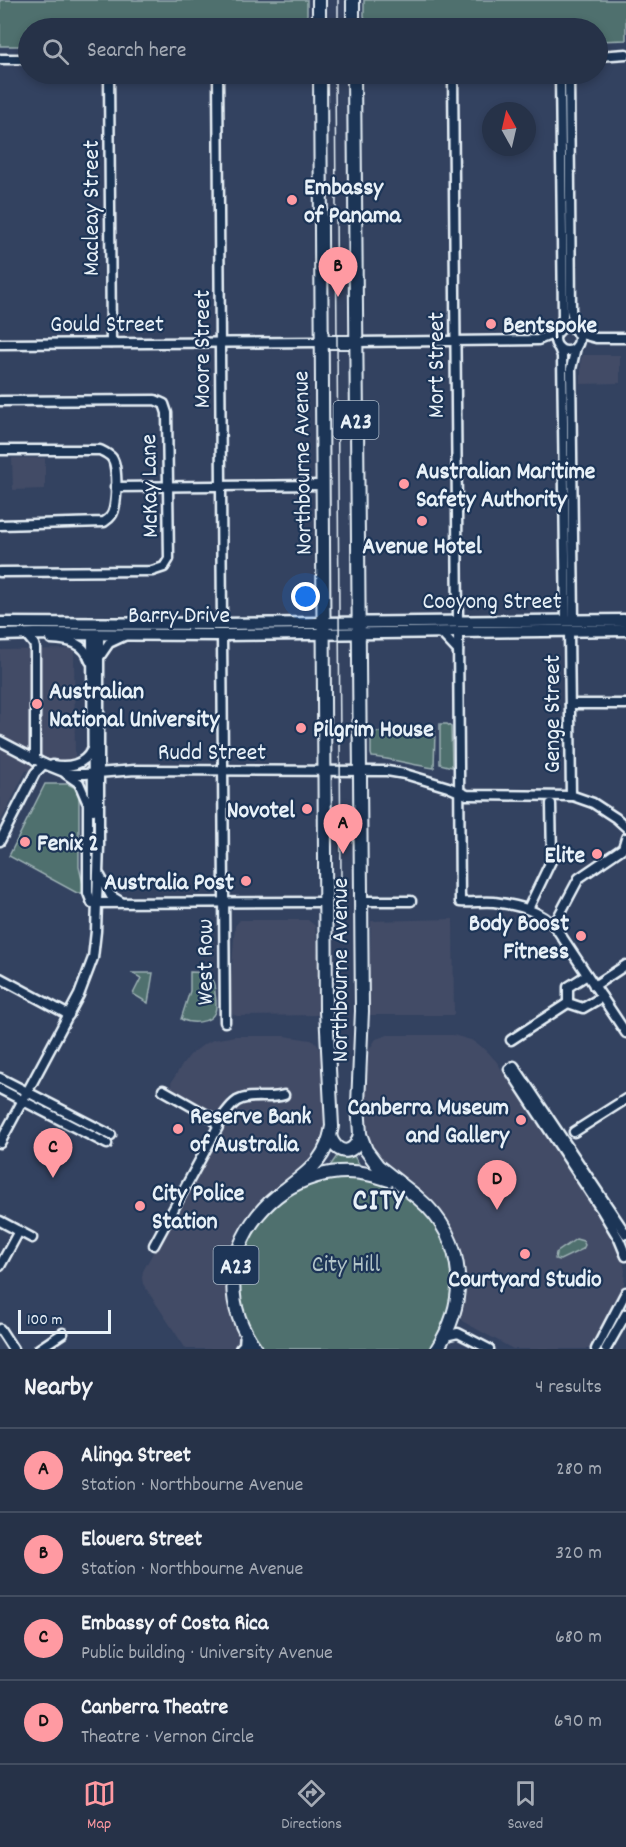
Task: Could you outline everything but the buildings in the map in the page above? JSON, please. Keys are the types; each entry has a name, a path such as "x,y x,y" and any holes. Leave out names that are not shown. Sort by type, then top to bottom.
{"highway":[{"path":"319,0 319,18"},
{"path":"353,0 354,18"},
{"name":"Northbourne Avenue","path":"282,1192 324,1153 330,1136 332,1113 327,1031 320,84"},
{"name":"Northbourne Avenue","path":"354,84 362,1011 358,1116 360,1134 366,1150 378,1166 416,1196"},
{"path":"321,342 356,342"},
{"path":"330,1136 334,1146 345,1151 352,1150 357,1145 360,1134"},
{"name":"A23","path":"256,1349 246,1334 235,1298 234,1277 237,1257 244,1236 255,1218 282,1192 314,1176 346,1172 373,1175 400,1185 416,1196 435,1215 445,1231 453,1248 456,1263 458,1297 445,1336 436,1349"}],"main road":[{"name":"Cooyong Street","path":"358,627 497,626 626,620"},
{"name":"Barry Drive","path":"0,623 96,629 222,630 358,627"},
{"name":"Cooyong Street","path":"570,624 626,630"},
{"name":"Cooyong Street","path":"358,627 436,632 458,627"},
{"name":"Barry Drive","path":"3,635 96,629 130,635 222,630"},
{"path":"241,1349 246,1334"}],"street":[{"path":"0,59 18,59"},
{"name":"Macleay Street","path":"109,84 111,343"},
{"name":"Moore Street","path":"218,84 223,902"},
{"name":"Mort Street","path":"453,84 460,902 495,902 528,909"},
{"path":"562,84 566,158"},
{"path":"567,399 572,362 579,339 571,316 567,275 566,158 569,84"},
{"path":"567,275 563,316 555,339 562,356 567,399"},
{"path":"538,340 570,328 596,338 626,338"},
{"path":"356,342 538,340 569,351 596,338"},
{"name":"Gould Street","path":"0,344 321,342"},
{"name":"Genge Street","path":"567,399 571,796"},
{"name":"McKay Lane","path":"0,401 155,400 164,404 167,413 169,559 164,567 152,571 0,572"},
{"path":"0,450 100,450 107,453 114,463 115,487 113,513 104,522 0,525"},
{"path":"115,487 322,485"},
{"path":"0,614 5,621 13,624"},
{"path":"96,629 99,659 93,893 96,903"},
{"path":"0,1143 69,1015 83,987 93,958 98,869 92,748 96,629"},
{"path":"436,632 443,635 458,651"},
{"path":"3,635 67,640 78,644 86,651 93,670"},
{"path":"99,659 110,643 117,638 130,635"},
{"path":"29,638 35,648 35,760"},
{"path":"570,704 626,704"},
{"path":"0,741 76,779 82,788 88,807 88,895 92,903 326,902"},
{"path":"0,840 37,770 44,764 67,766 82,762 88,757 92,748"},
{"name":"Rudd Street","path":"60,771 69,774 135,770 396,772 467,795 571,796"},
{"path":"30,784 41,774 60,771"},
{"path":"571,796 593,803 626,827"},
{"path":"551,804 552,859 528,909 545,917 554,926 626,1033"},
{"path":"554,926 579,878 623,848 626,838"},
{"path":"98,869 102,882 111,896 125,903"},
{"path":"361,901 411,901"},
{"name":"West Row","path":"223,902 225,1022"},
{"path":"594,986 626,965"},
{"path":"568,1003 568,987 587,975"},
{"path":"0,978 69,1015"},
{"path":"568,1003 583,1008 602,997"},
{"path":"511,1040 568,1003"},
{"path":"624,1236 563,1151 512,1067 554,1124 624,1236 626,1256"},
{"path":"0,1078 26,1097 107,1144"},
{"path":"0,1089 26,1097 111,1135"},
{"path":"154,1245 217,1129 217,1122 214,1119 163,1090"},
{"path":"217,1122 231,1105 242,1099 284,1095"},
{"path":"574,1132 626,1099"},
{"path":"554,1124 554,1137"},
{"path":"563,1151 573,1155"},
{"path":"0,1221 32,1238"},
{"path":"0,1266 19,1232"},
{"path":"596,1349 626,1292"},
{"path":"606,1349 626,1314"},
{"path":"0,1329 13,1349"},
{"path":"39,1349 63,1333"},
{"path":"445,1336 458,1333 489,1349"}],"shaded area":[{"path":"583,355 620,355 620,383 581,384"},
{"path":"12,458 45,458 45,489 13,490"},
{"name":"Australian National University","path":"74,649 75,758 26,771 0,823 0,650"},
{"path":"453,919 454,1015 368,1015 371,921"},
{"path":"240,920 308,920 315,926 322,992 318,1015 237,1016 232,1014 230,992 235,926"},
{"path":"388,1035 453,1035 471,1040 486,1050 496,1061 604,1223 620,1250 625,1270 624,1282 623,1290 593,1349 513,1349 462,1321 460,1316 464,1293 464,1270 459,1247 451,1228 426,1196 380,1159 370,1144 366,1131 364,1107 369,1050 376,1039"},
{"path":"235,1036 285,1036 311,1040 321,1051 326,1113 323,1139 318,1151 309,1162 255,1208 237,1238 230,1259 228,1282 231,1312 241,1338 240,1345 235,1349 186,1349 143,1284 143,1271 229,1114 239,1104 247,1101 284,1101 290,1097 288,1091 284,1089 274,1094 270,1092 245,1093 237,1095 235,1099 232,1095 227,1099 230,1103 220,1115 214,1115 175,1093 171,1083 190,1055 213,1040"}],"green space":[{"path":"0,0 307,0 306,18 18,18 18,46 0,46"},
{"path":"364,0 626,0 626,40 608,41 608,18 365,18"},
{"path":"440,724 447,724 451,727 452,767 440,764"},
{"path":"435,731 434,768 372,757 371,732"},
{"path":"45,784 68,784 79,790 79,867 85,893 77,893 9,856"},
{"path":"190,972 207,975 214,983 216,1010 213,1016 205,1021 190,1022 181,1019 190,991"},
{"path":"132,973 153,973 148,1003 133,994 141,978"},
{"path":"337,1156 347,1158 354,1156 361,1169 330,1170"},
{"name":"City Hill","path":"341,1176 383,1183 409,1197 433,1220 444,1241 451,1260 453,1284 450,1311 431,1349 261,1349 242,1311 239,1277 242,1258 254,1229 274,1204 312,1182"},
{"path":"576,1239 583,1241 585,1245 583,1249 560,1260 555,1259 556,1253"}],"tram line":[{"path":"338,0 338,18"},
{"path":"335,84 341,878"}],"place":[{"name":"Embassy of Panama","path":"292,200"},
{"name":"Elouera Street","path":"338,297"},
{"name":"Bentspoke","path":"491,324"},
{"name":"Australian Maritime Safety Authority","path":"404,484"},
{"name":"Avenue Hotel","path":"422,521"},
{"name":"Australian National University","path":"37,704"},
{"name":"Pilgrim House","path":"301,728"},
{"name":"Novotel","path":"307,809"},
{"name":"Fenix 2","path":"25,842"},
{"name":"Alinga Street","path":"343,854"},
{"name":"Elite","path":"597,854"},
{"name":"Australia Post","path":"246,881"},
{"name":"Body Boost Fitness","path":"581,936"},
{"name":"Canberra Museum and Gallery","path":"521,1120"},
{"name":"Reserve Bank of Australia","path":"178,1129"},
{"name":"Embassy of Costa Rica","path":"53,1178"},
{"name":"City Police Station","path":"140,1206"},
{"name":"Canberra Theatre","path":"497,1210"},
{"name":"Courtyard Studio","path":"525,1254"}],"district":[{"name":"CITY","path":"379,1199"}]}
